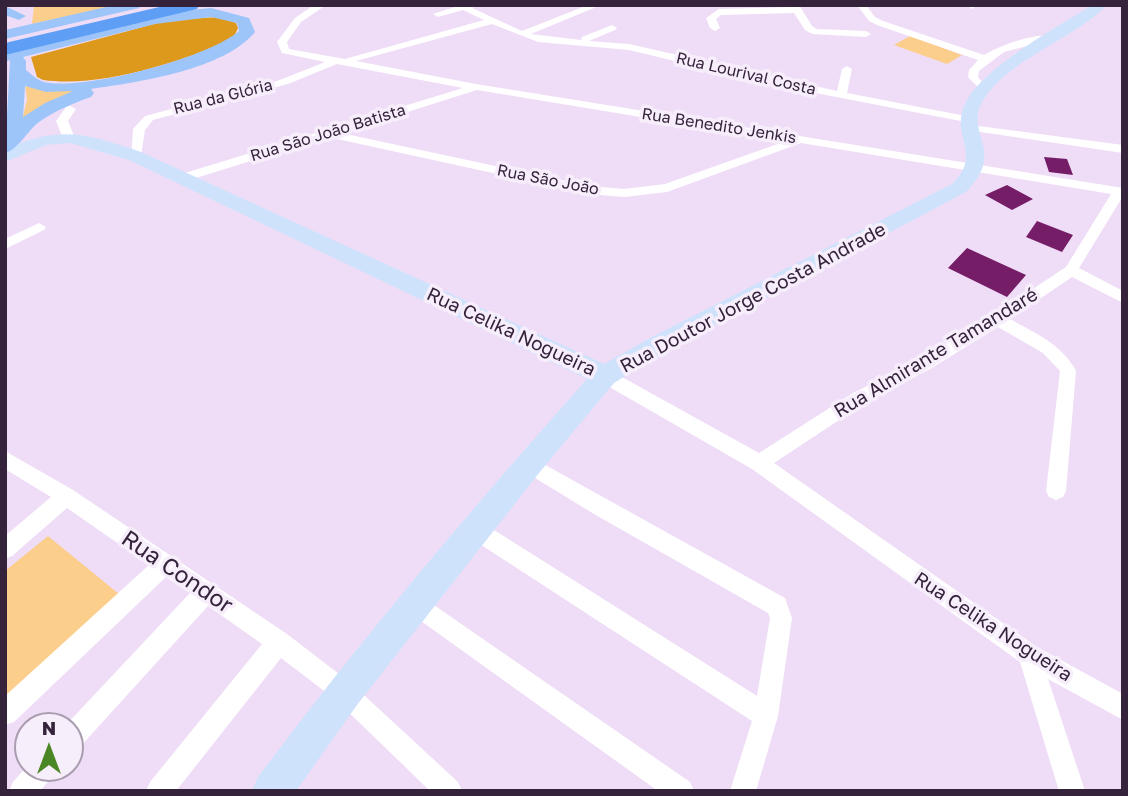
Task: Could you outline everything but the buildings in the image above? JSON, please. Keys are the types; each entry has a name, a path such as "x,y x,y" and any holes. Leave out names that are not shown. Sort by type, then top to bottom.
{"highway":[{"path":"11,59 36,38 191,5"},
{"path":"13,23 36,38 158,13"}],"main road":[{"path":"36,38 134,5"},
{"path":"158,13 221,5"},
{"path":"977,169 971,124 974,101 983,89 1009,67 1101,5"},
{"path":"9,141 47,108 62,101 201,63 230,52 255,33 259,12"},
{"path":"11,59 34,85 45,87 89,84 197,60 224,50 243,38 247,32 244,21 220,14 158,13"},
{"path":"9,141 11,59"},
{"path":"5,93 11,59"},
{"name":"Rua Celika Nogueira","path":"5,157 32,145 68,136 78,136 135,156 179,179 605,376"},
{"name":"Rua Doutor Jorge Costa Andrade","path":"272,791 344,692 415,603 605,376 661,343 943,199 972,179 977,169"}],"street":[{"name":"Rua Benedito Jenkis","path":"321,5 300,17 282,42 282,48 289,53 476,87 1121,192"},
{"path":"861,5 872,19 880,23 985,59"},
{"name":"Rua Lourival Costa","path":"438,14 469,6 491,21 522,34 550,40 638,48 736,74 971,124 1123,149"},
{"path":"522,34 593,6"},
{"path":"715,28 711,18 719,12 794,7 808,28 814,32 866,34"},
{"name":"Rua da Glória","path":"135,156 139,129 149,118 284,82 339,61 491,21"},
{"path":"578,41 612,28"},
{"path":"983,89 973,77 974,70 985,59 1012,44 1054,38"},
{"path":"841,95 847,69"},
{"name":"Rua São João Batista","path":"179,179 476,87"},
{"path":"68,136 62,121 70,108"},
{"name":"Rua São João","path":"331,134 589,190 624,193 667,188 801,139"},
{"name":"Rua Almirante Tamandaré","path":"759,463 859,398 924,365 998,320 1071,270 1121,192"},
{"path":"5,245 39,227"},
{"path":"1071,270 1123,298"},
{"path":"998,320 1055,354 1066,365 1056,491"},
{"name":"Rua Celika Nogueira","path":"605,376 759,463 1029,655 1123,708"},
{"name":"Rua Condor","path":"5,459 66,496 279,642 344,692 449,791"},
{"path":"529,464 601,508 777,606 781,618 766,716 743,791"},
{"path":"5,549 66,496"},
{"path":"476,530 766,716"},
{"path":"5,713 165,564"},
{"path":"84,724 206,592"},
{"path":"415,603 681,791"},
{"path":"159,791 279,642"},
{"path":"1029,655 1072,791"}],"shaded area":[{"path":"34,5 119,5 32,24"},
{"path":"219,17 236,23 238,28 232,41 164,65 115,77 43,80 37,77 31,57 169,20"},
{"path":"910,36 962,55 947,64 894,45"},
{"path":"25,83 74,89 76,92 22,120 27,100"},
{"path":"48,536 119,594 5,700 5,571"}]}
